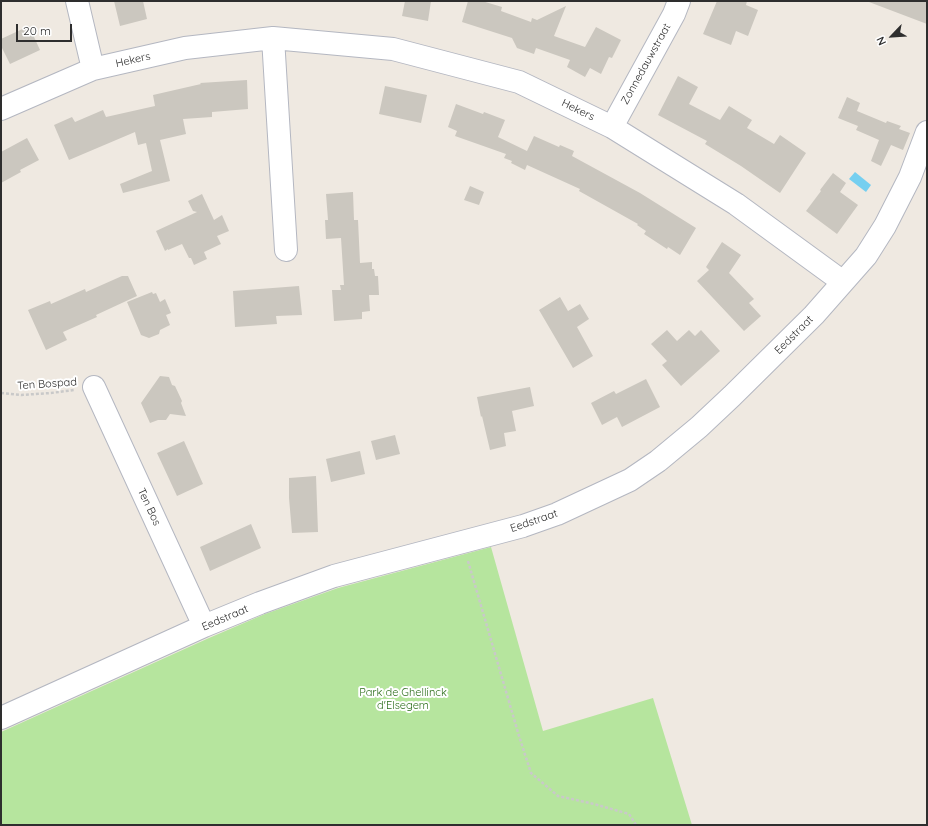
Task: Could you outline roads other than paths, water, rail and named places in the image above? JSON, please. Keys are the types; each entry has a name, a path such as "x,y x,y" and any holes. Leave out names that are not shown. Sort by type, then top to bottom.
{"street":[{"path":"77,1 93,69"},
{"name":"Zonnedauwstraat","path":"612,127 674,14 679,1"},
{"path":"273,38 286,250"},
{"name":"Hekers","path":"1,109 93,69 185,48 273,38 393,49 518,82 612,127 736,204 843,282"},
{"name":"Eedstraat","path":"1,718 204,626 260,603 334,576 523,526 557,514 630,480 658,461 699,427 732,396 814,315 866,256 885,226 910,177 927,132"},
{"name":"Ten Bos","path":"94,388 204,626"}],"water":[{"path":"855,172 871,185 866,192 849,179"}],"park label":[{"name":"Park de Ghellinck d'Elsegem","path":"403,699"}]}
